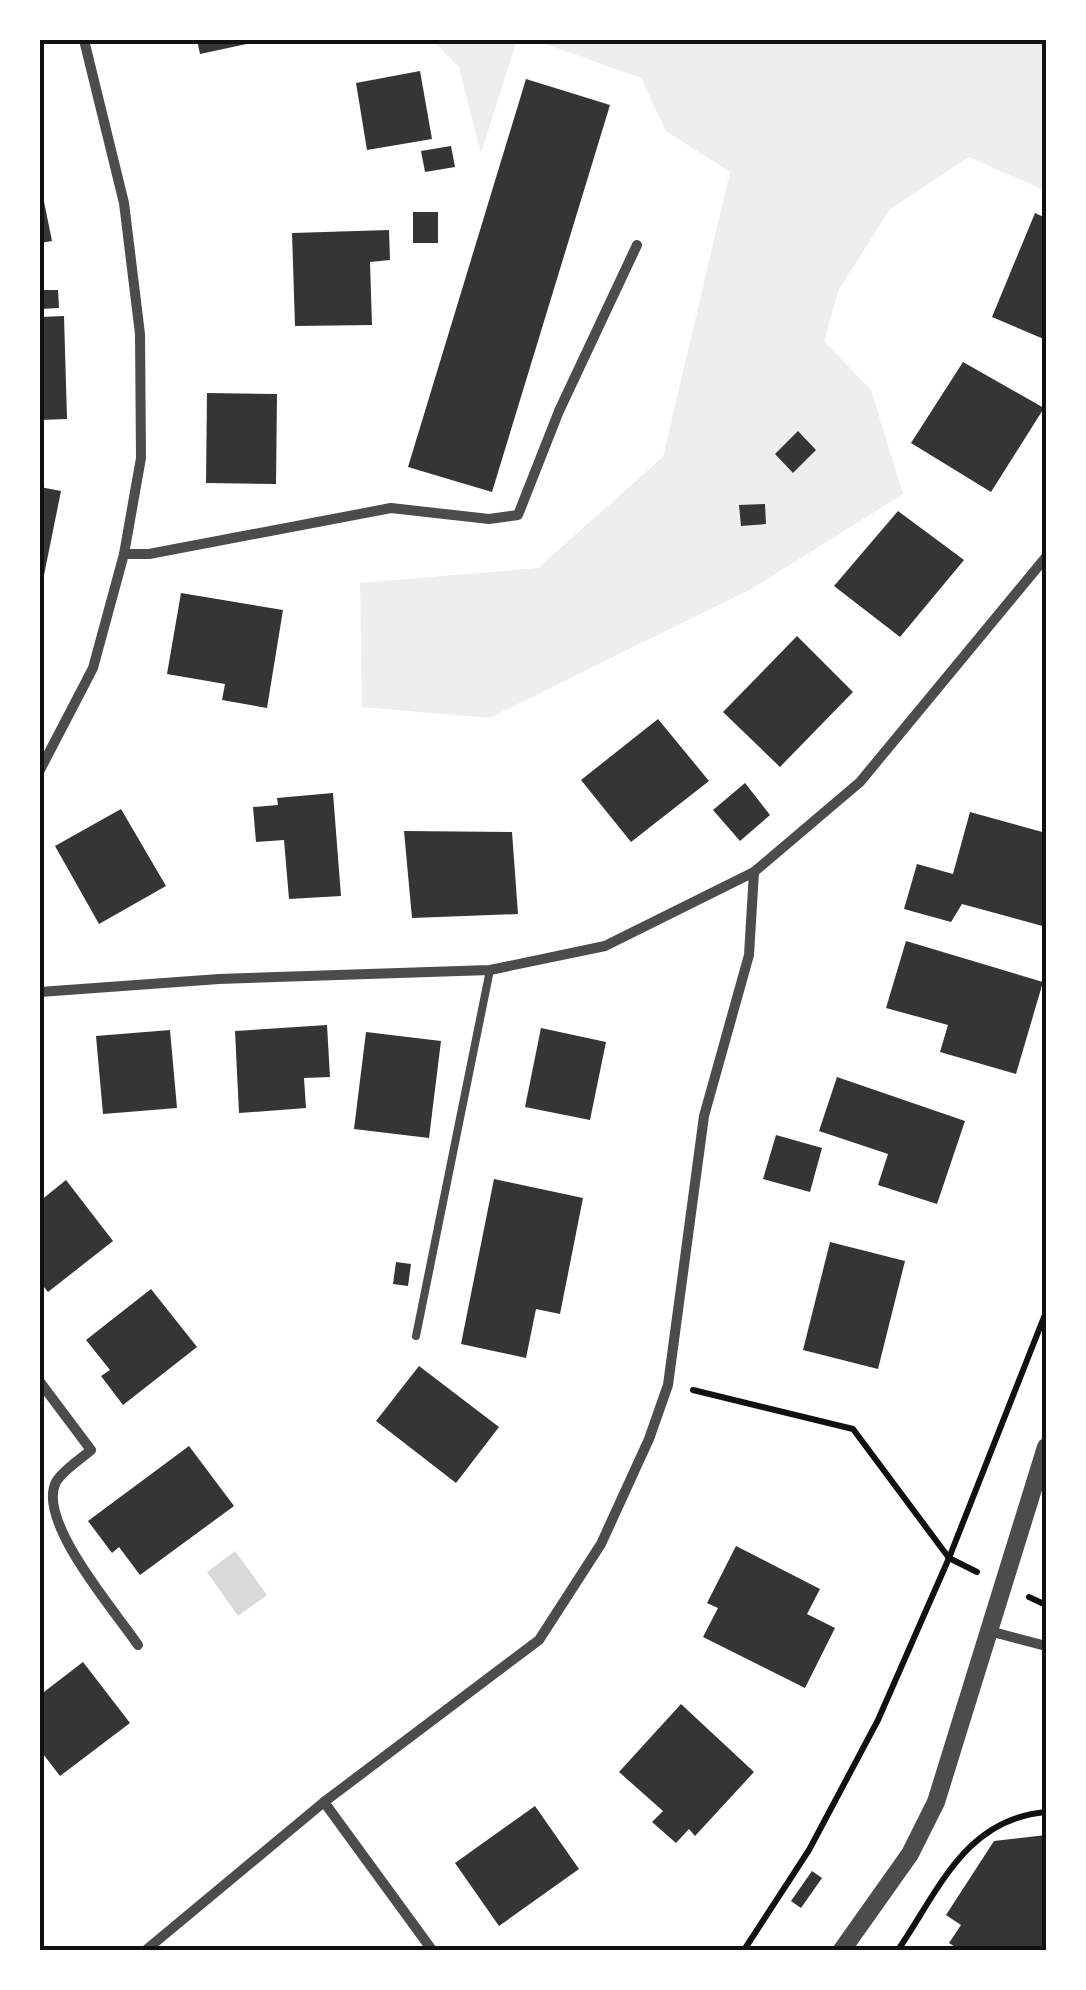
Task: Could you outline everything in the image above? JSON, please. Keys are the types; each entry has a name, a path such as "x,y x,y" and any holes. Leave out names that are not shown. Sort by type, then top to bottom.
{"street":[{"path":"40,770 93,668 124,554 141,458 140,334 124,203 84,40"},
{"path":"124,554 149,554 391,508 489,520 518,515 560,411 636,245"},
{"path":"40,992 219,978 490,970 605,946 754,872 860,782 1046,556"},
{"path":"146,1950 324,1802 539,1640 601,1544 650,1439 668,1385 704,1116 749,955 754,872"},
{"path":"40,1382 91,1450 57,1480 52,1499 56,1525 138,1645"},
{"path":"842,1950 910,1854 936,1802 1046,1447"},
{"path":"988,1631 1046,1646"},
{"path":"324,1802 432,1950"}],"lane":[{"path":"416,1336 490,970"}],"path":[{"path":"744,1950 851,1775 949,1558 1046,1312"},
{"path":"668,1385 853,1429 885,1466 949,1558"},
{"path":"898,1950 970,1843 1000,1822 1046,1812"}],"shaded area":[{"path":"432,40 517,40 481,153 459,67"},
{"path":"534,40 1046,40 1046,191 969,157 890,209 839,289 824,341 871,390 903,494 753,588 489,718 362,707 360,583 538,568 663,457 730,172 666,131 641,78"},
{"path":"235,1551 267,1595 238,1616 207,1572"}],"building":[{"path":"197,40 255,40 256,42 200,54"},
{"path":"420,71 432,139 367,150 356,83"},
{"path":"526,79 610,105 492,492 408,467"},
{"path":"451,146 455,167 425,172 421,151"},
{"path":"40,182 52,241 40,243"},
{"path":"413,212 438,212 438,243 413,243"},
{"path":"1035,213 1046,218 1046,340 992,317"},
{"path":"389,230 390,260 370,262 372,325 295,326 292,233"},
{"path":"40,290 58,290 59,308 40,309"},
{"path":"64,316 67,419 40,420 40,317"},
{"path":"963,362 1044,408 991,492 911,443"},
{"path":"207,393 277,394 276,484 206,483"},
{"path":"798,431 816,450 793,473 775,454"},
{"path":"40,487 61,491 42,585 40,584"},
{"path":"765,504 766,524 741,526 739,505"},
{"path":"898,511 964,560 900,637 834,586"},
{"path":"181,593 283,610 267,708 222,700 225,684 167,674"},
{"path":"797,636 853,692 780,767 723,712"},
{"path":"658,719 709,781 631,842 581,780"},
{"path":"745,783 770,815 740,841 713,810"},
{"path":"333,793 341,896 289,899 284,840 256,842 253,807 278,805 277,798"},
{"path":"121,809 166,886 99,924 55,846"},
{"path":"970,812 1046,833 1046,927 962,904 951,922 904,909 917,864 953,874"},
{"path":"404,831 512,832 518,914 412,918"},
{"path":"906,941 1043,982 1016,1074 940,1052 948,1025 886,1008"},
{"path":"327,1025 330,1077 304,1078 306,1108 239,1113 235,1031"},
{"path":"541,1028 606,1042 590,1120 525,1107"},
{"path":"170,1030 177,1108 103,1114 96,1036"},
{"path":"366,1032 441,1041 429,1138 354,1129"},
{"path":"837,1077 965,1121 937,1204 878,1185 888,1154 819,1131"},
{"path":"776,1135 822,1148 810,1192 763,1179"},
{"path":"494,1179 583,1198 560,1314 536,1309 526,1358 461,1344"},
{"path":"66,1180 113,1241 48,1292 40,1282 40,1201"},
{"path":"830,1242 905,1261 878,1369 803,1350"},
{"path":"396,1262 411,1264 408,1286 393,1284"},
{"path":"151,1289 197,1347 123,1405 101,1376 110,1370 86,1340"},
{"path":"419,1366 499,1427 456,1483 376,1421"},
{"path":"189,1446 234,1506 140,1575 119,1547 112,1553 88,1521"},
{"path":"736,1546 820,1589 807,1614 835,1628 805,1688 703,1637 718,1608 707,1603"},
{"path":"83,1662 130,1723 60,1776 40,1750 40,1695"},
{"path":"681,1704 754,1772 695,1836 689,1829 676,1843 652,1822 663,1811 619,1772"},
{"path":"535,1806 579,1869 499,1926 455,1863"},
{"path":"1046,1835 1043,1950 960,1950 949,1943 961,1925 946,1915 994,1841"},
{"path":"812,1871 822,1878 801,1908 791,1901"}]}
